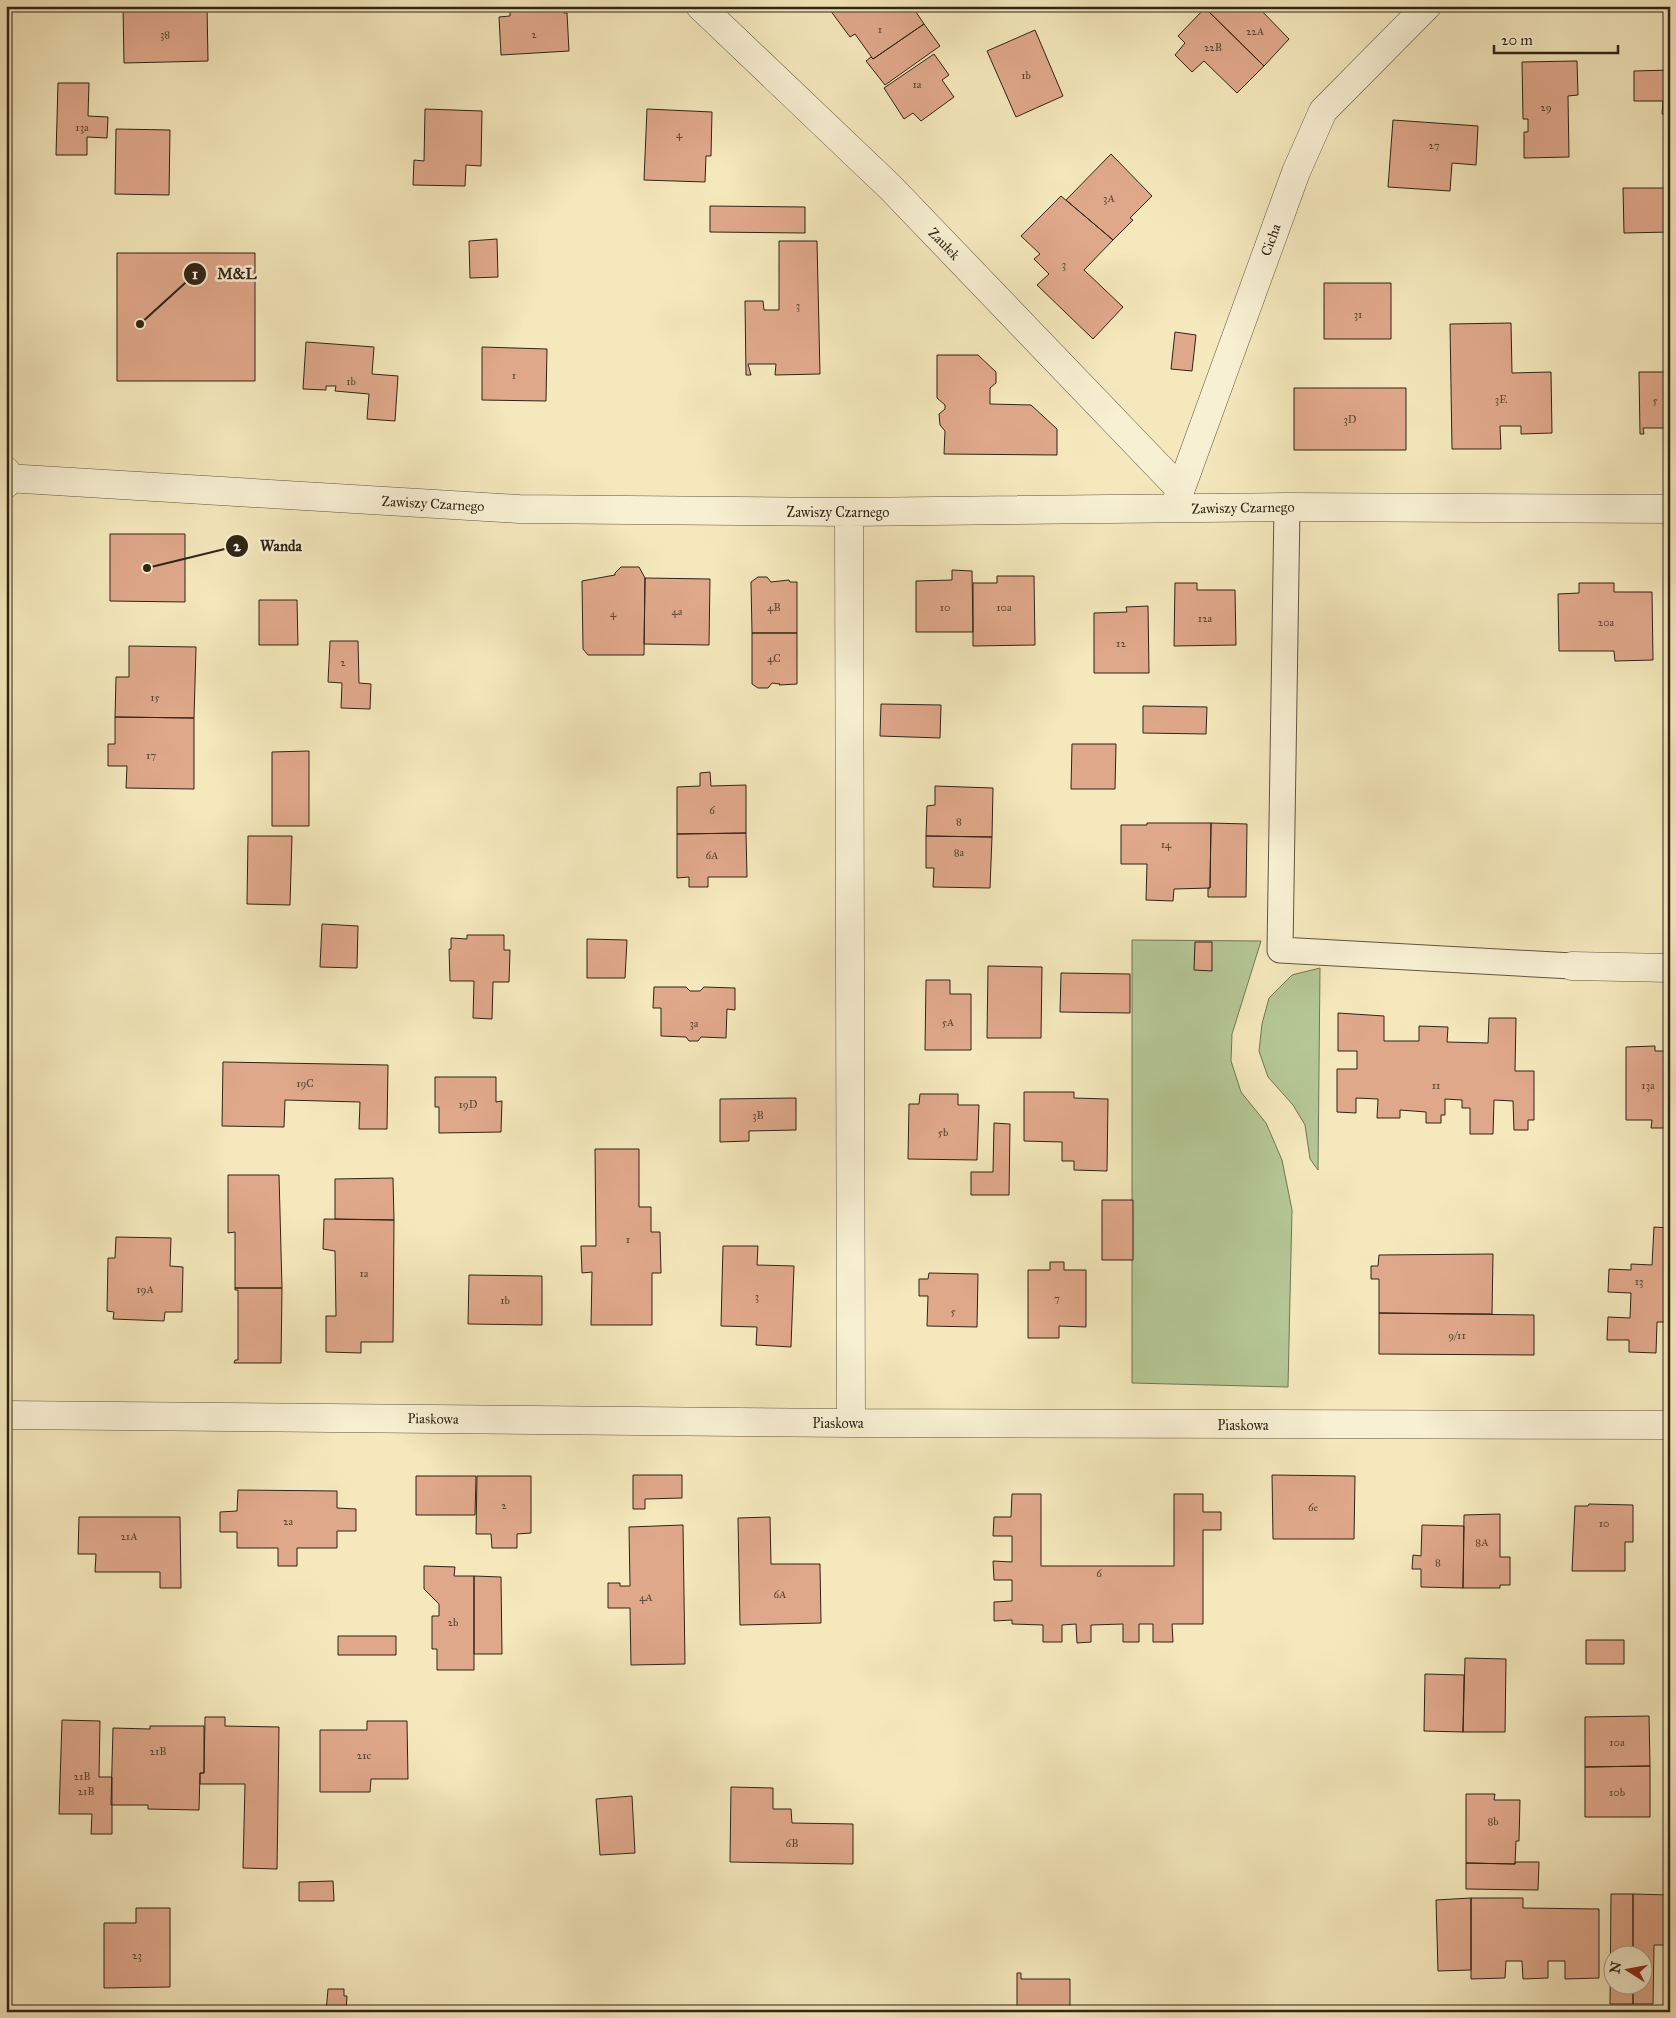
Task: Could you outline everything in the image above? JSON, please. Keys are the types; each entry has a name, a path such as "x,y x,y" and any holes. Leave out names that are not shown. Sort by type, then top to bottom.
{"street":[{"name":"Zaułek","path":"700,6 891,188 1177,499"},
{"name":"Cicha","path":"1177,499 1296,172 1323,111 1428,6"},
{"path":"6,471 6,484"},
{"name":"Zawiszy Czarnego","path":"6,478 519,509 850,512 1177,499 1287,507 1670,509"},
{"path":"850,512 851,1423"},
{"path":"1572,966 1670,968"},
{"name":"Piaskowa","path":"6,1415 851,1423 1670,1425"}],"lane":[{"path":"1287,507 1280,950 1572,966"}],"green space":[{"path":"1132,940 1261,941 1232,1034 1231,1061 1241,1092 1266,1123 1282,1160 1292,1210 1288,1387 1132,1383"},
{"path":"1320,968 1318,1170 1310,1159 1305,1125 1293,1105 1268,1077 1259,1051 1262,1024 1269,998 1292,975"}],"building":[{"path":"123,6 207,6 208,61 124,63"},
{"path":"510,6 563,6 564,13 567,13 569,51 501,55 499,17 510,16"},
{"path":"835,6 912,6 924,24 873,59 855,34 850,37 830,10"},
{"path":"1207,6 1257,6 1289,39 1264,66 1205,8"},
{"path":"1205,8 1264,66 1237,93 1204,61 1192,72 1175,55 1185,43 1178,36"},
{"path":"924,24 940,46 885,85 866,61 871,57 873,59"},
{"path":"1035,30 1063,96 1016,117 987,51"},
{"path":"934,54 949,75 942,80 954,97 921,121 913,113 904,119 884,88"},
{"path":"1577,61 1578,95 1568,96 1569,157 1524,158 1524,132 1528,132 1528,119 1523,119 1522,62"},
{"path":"1670,70 1670,114 1662,114 1663,101 1634,101 1634,71"},
{"path":"58,83 89,83 88,116 108,117 107,138 87,137 87,155 56,155"},
{"path":"425,109 482,111 481,166 466,165 465,186 413,185 414,160 424,161"},
{"path":"647,109 712,112 711,156 706,156 705,182 644,180"},
{"path":"1393,120 1478,126 1476,165 1452,163 1450,191 1388,187"},
{"path":"116,129 170,130 169,195 115,194"},
{"path":"1111,154 1152,196 1130,218 1133,220 1113,240 1066,200"},
{"path":"1623,188 1670,188 1670,232 1624,233"},
{"path":"1061,196 1113,240 1084,270 1123,307 1093,339 1037,285 1049,274 1034,259 1040,254 1021,236"},
{"path":"710,206 805,207 805,233 710,232"},
{"path":"497,239 498,277 470,278 469,241"},
{"path":"779,241 817,241 820,374 775,375 776,364 748,364 751,375 746,375 745,301 763,301 764,310 779,310"},
{"path":"117,253 255,253 255,381 117,381"},
{"path":"1324,283 1391,283 1391,339 1324,339"},
{"path":"1511,323 1512,373 1551,372 1552,433 1521,434 1521,426 1500,426 1501,449 1452,449 1450,324"},
{"path":"1175,332 1196,335 1192,371 1171,369"},
{"path":"306,342 374,347 372,374 398,376 395,421 367,419 369,394 335,391 336,386 326,386 326,390 303,389"},
{"path":"482,347 547,349 546,401 482,400"},
{"path":"937,355 978,355 996,372 996,383 990,388 990,404 1031,405 1057,429 1057,455 944,454 945,431 940,425 939,414 945,409 945,405 937,398"},
{"path":"1639,372 1670,372 1670,434 1669,428 1643,428 1644,434 1640,434"},
{"path":"1294,388 1406,388 1406,450 1294,450"},
{"path":"110,534 185,534 185,602 110,601"},
{"path":"621,567 639,567 645,578 644,655 588,655 583,649 582,581 615,575"},
{"path":"952,570 972,571 973,632 916,632 916,581 952,580"},
{"path":"997,576 1034,576 1035,645 973,646 973,583 997,583"},
{"path":"758,577 767,577 771,582 789,580 790,582 797,582 797,633 752,633 751,582"},
{"path":"645,578 710,579 709,645 644,644"},
{"path":"1175,583 1197,583 1197,590 1235,590 1236,645 1174,646"},
{"path":"1579,583 1614,583 1614,592 1652,592 1653,660 1615,661 1614,651 1559,651 1558,594 1579,593"},
{"path":"259,600 297,600 298,645 259,645"},
{"path":"1148,606 1149,673 1094,673 1094,613 1127,612 1126,607"},
{"path":"752,633 797,633 797,684 779,685 772,683 768,688 758,688 752,684"},
{"path":"330,641 358,641 359,683 371,684 370,709 341,708 342,683 328,682"},
{"path":"129,646 196,647 194,718 115,717 116,677 129,677"},
{"path":"881,704 941,705 940,738 880,736"},
{"path":"1143,706 1207,707 1206,734 1143,733"},
{"path":"115,717 194,718 194,789 126,788 127,766 108,766 108,744 115,744"},
{"path":"1072,744 1116,744 1115,789 1071,789"},
{"path":"309,751 309,826 272,826 272,752"},
{"path":"710,772 711,786 746,785 746,833 677,834 677,787 700,786 700,773"},
{"path":"935,786 993,788 992,837 926,836 927,806 935,805"},
{"path":"1147,823 1211,823 1210,888 1174,889 1173,901 1146,900 1147,864 1121,864 1121,825 1147,825"},
{"path":"1211,823 1247,824 1246,897 1208,897 1208,888 1210,888"},
{"path":"746,833 747,877 708,877 708,887 689,887 689,877 677,878 677,834"},
{"path":"248,836 292,836 290,905 247,904"},
{"path":"926,836 992,837 990,888 933,887 934,868 926,868"},
{"path":"322,924 358,926 357,968 320,967"},
{"path":"467,935 504,935 504,950 510,950 509,982 493,982 492,1019 473,1018 474,981 450,981 449,949 451,949 451,938 467,939"},
{"path":"587,939 627,940 625,978 587,978"},
{"path":"1195,942 1212,942 1212,971 1194,970"},
{"path":"988,966 1042,967 1041,1038 987,1038"},
{"path":"1061,973 1130,974 1130,1013 1060,1012"},
{"path":"926,980 950,980 950,994 971,994 971,1050 925,1050"},
{"path":"654,987 686,987 690,991 700,991 704,987 735,988 735,1010 727,1009 726,1038 701,1037 698,1041 689,1041 686,1037 661,1036 661,1008 653,1008"},
{"path":"1338,1013 1384,1016 1384,1041 1419,1041 1419,1026 1448,1027 1447,1042 1488,1043 1489,1018 1516,1018 1515,1071 1534,1071 1534,1120 1528,1120 1528,1130 1514,1130 1513,1101 1494,1100 1493,1134 1470,1134 1470,1108 1462,1108 1462,1100 1445,1099 1445,1115 1441,1115 1441,1123 1426,1123 1426,1112 1400,1110 1400,1118 1377,1118 1378,1099 1356,1098 1356,1113 1337,1112 1337,1069 1357,1069 1357,1051 1338,1051"},
{"path":"1655,1046 1655,1051 1670,1051 1670,1128 1651,1128 1652,1120 1626,1120 1626,1047"},
{"path":"223,1062 388,1065 387,1129 359,1129 360,1102 285,1100 284,1127 222,1126"},
{"path":"435,1077 496,1077 496,1102 502,1101 501,1132 439,1133 439,1107 435,1107"},
{"path":"1024,1092 1074,1092 1074,1098 1108,1099 1107,1171 1074,1170 1074,1161 1062,1161 1062,1142 1024,1141"},
{"path":"920,1094 958,1094 958,1105 979,1105 977,1160 908,1159 909,1104 919,1104"},
{"path":"796,1098 796,1130 749,1131 749,1141 720,1142 720,1099"},
{"path":"994,1123 1010,1124 1009,1195 971,1195 971,1172 993,1172"},
{"path":"595,1149 639,1149 639,1207 651,1207 651,1232 660,1232 661,1273 652,1273 652,1325 591,1325 592,1272 582,1273 581,1246 596,1246"},
{"path":"228,1175 279,1175 282,1288 235,1288 235,1232 228,1233"},
{"path":"393,1178 394,1220 335,1219 335,1179"},
{"path":"1102,1200 1133,1200 1133,1260 1102,1260"},
{"path":"324,1219 394,1220 393,1342 361,1342 361,1353 326,1352 326,1316 336,1316 335,1251 323,1249"},
{"path":"1654,1227 1670,1228 1670,1322 1657,1322 1656,1353 1629,1352 1629,1340 1607,1340 1608,1317 1630,1318 1631,1293 1608,1292 1609,1269 1631,1270 1631,1264 1652,1265"},
{"path":"116,1237 171,1238 170,1266 183,1267 182,1312 165,1312 164,1321 113,1319 114,1312 107,1311 108,1258 115,1258"},
{"path":"723,1246 758,1246 757,1265 794,1266 791,1347 756,1345 757,1327 721,1326"},
{"path":"1493,1254 1492,1314 1379,1313 1379,1279 1371,1279 1371,1266 1378,1266 1379,1255"},
{"path":"1050,1262 1064,1262 1064,1270 1086,1270 1086,1327 1059,1326 1059,1338 1028,1338 1028,1270 1050,1270"},
{"path":"929,1273 978,1274 977,1327 927,1326 928,1296 919,1296 919,1279 928,1279"},
{"path":"469,1275 542,1276 542,1325 468,1324"},
{"path":"235,1288 282,1288 281,1363 234,1363 235,1360 238,1360 238,1290 235,1290"},
{"path":"1379,1313 1534,1315 1534,1355 1379,1354"},
{"path":"633,1475 682,1475 682,1498 645,1499 645,1509 633,1509"},
{"path":"1272,1475 1355,1476 1354,1539 1273,1539"},
{"path":"416,1476 476,1476 475,1515 416,1515"},
{"path":"477,1476 531,1476 531,1533 517,1534 517,1548 492,1548 491,1534 476,1534"},
{"path":"238,1490 337,1491 337,1508 356,1509 356,1531 337,1531 337,1548 297,1548 297,1566 278,1566 278,1548 237,1548 237,1532 220,1532 220,1512 237,1511"},
{"path":"1012,1494 1041,1494 1041,1566 1174,1566 1174,1494 1203,1494 1203,1512 1221,1512 1221,1530 1203,1530 1203,1624 1172,1624 1173,1642 1153,1642 1153,1624 1139,1624 1139,1642 1123,1642 1123,1624 1091,1625 1091,1642 1077,1643 1076,1624 1062,1625 1062,1642 1043,1642 1043,1625 1012,1624 1012,1620 994,1621 994,1602 1012,1601 1012,1580 994,1580 993,1561 1012,1562 1012,1536 993,1536 994,1517 1011,1517"},
{"path":"1589,1504 1633,1505 1633,1542 1625,1542 1625,1571 1572,1571 1575,1506 1588,1506"},
{"path":"1500,1514 1500,1557 1510,1557 1510,1585 1500,1585 1500,1588 1463,1588 1464,1515"},
{"path":"79,1517 180,1517 181,1588 160,1588 160,1572 95,1572 96,1554 78,1554"},
{"path":"770,1517 771,1564 820,1564 821,1623 740,1625 738,1518"},
{"path":"683,1525 685,1664 631,1665 630,1608 608,1608 608,1583 620,1583 620,1586 630,1586 629,1527"},
{"path":"1422,1525 1464,1526 1463,1588 1421,1587 1421,1569 1412,1569 1413,1555 1421,1556"},
{"path":"424,1566 455,1567 454,1576 474,1576 474,1670 437,1670 437,1649 432,1649 432,1616 439,1616 439,1604 424,1589"},
{"path":"474,1576 501,1577 502,1654 474,1654"},
{"path":"338,1636 396,1636 396,1655 338,1655"},
{"path":"1586,1640 1624,1640 1624,1664 1586,1664"},
{"path":"1465,1658 1506,1659 1505,1732 1463,1732"},
{"path":"1425,1674 1464,1675 1463,1732 1424,1731"},
{"path":"1649,1716 1650,1766 1585,1767 1585,1717"},
{"path":"205,1717 225,1717 225,1726 279,1727 277,1869 243,1868 245,1784 200,1784 200,1773 204,1773"},
{"path":"62,1720 100,1721 99,1777 112,1777 112,1834 91,1834 92,1814 59,1814"},
{"path":"367,1721 407,1721 408,1779 371,1779 370,1792 320,1792 320,1730 367,1730"},
{"path":"150,1726 204,1726 204,1773 200,1773 199,1810 148,1809 148,1805 111,1805 113,1728 150,1729"},
{"path":"1650,1766 1650,1817 1585,1817 1585,1767"},
{"path":"731,1787 773,1788 773,1809 791,1809 792,1823 853,1824 853,1864 730,1862"},
{"path":"1466,1794 1495,1794 1494,1800 1520,1800 1519,1841 1516,1841 1515,1864 1466,1863"},
{"path":"632,1796 635,1853 600,1855 596,1799"},
{"path":"1515,1862 1539,1862 1538,1890 1466,1889 1466,1863 1515,1864"},
{"path":"333,1881 334,1901 299,1901 299,1882"},
{"path":"1611,1894 1633,1894 1633,1946 1611,1946"},
{"path":"1633,1894 1670,1895 1670,1945 1633,1946"},
{"path":"1471,1898 1523,1898 1523,1908 1599,1909 1599,1978 1565,1979 1565,1961 1548,1961 1548,1978 1523,1979 1522,1961 1506,1961 1505,1978 1471,1979"},
{"path":"1471,1898 1471,1970 1438,1971 1436,1900"},
{"path":"136,1908 170,1908 170,1987 104,1988 104,1923 136,1923"},
{"path":"1017,1973 1021,1973 1021,1979 1070,1979 1070,2012 1017,2012"},
{"path":"328,1989 344,1989 344,1996 347,1996 346,2012 326,2012"},
{"path":"1610,1996 1633,1996 1633,2004 1610,2004"},
{"path":"1633,1996 1653,1996 1653,2004 1633,2004"}],"place":[{"name":"M&L","path":"140,324"},
{"name":"Wanda","path":"147,568"}]}
